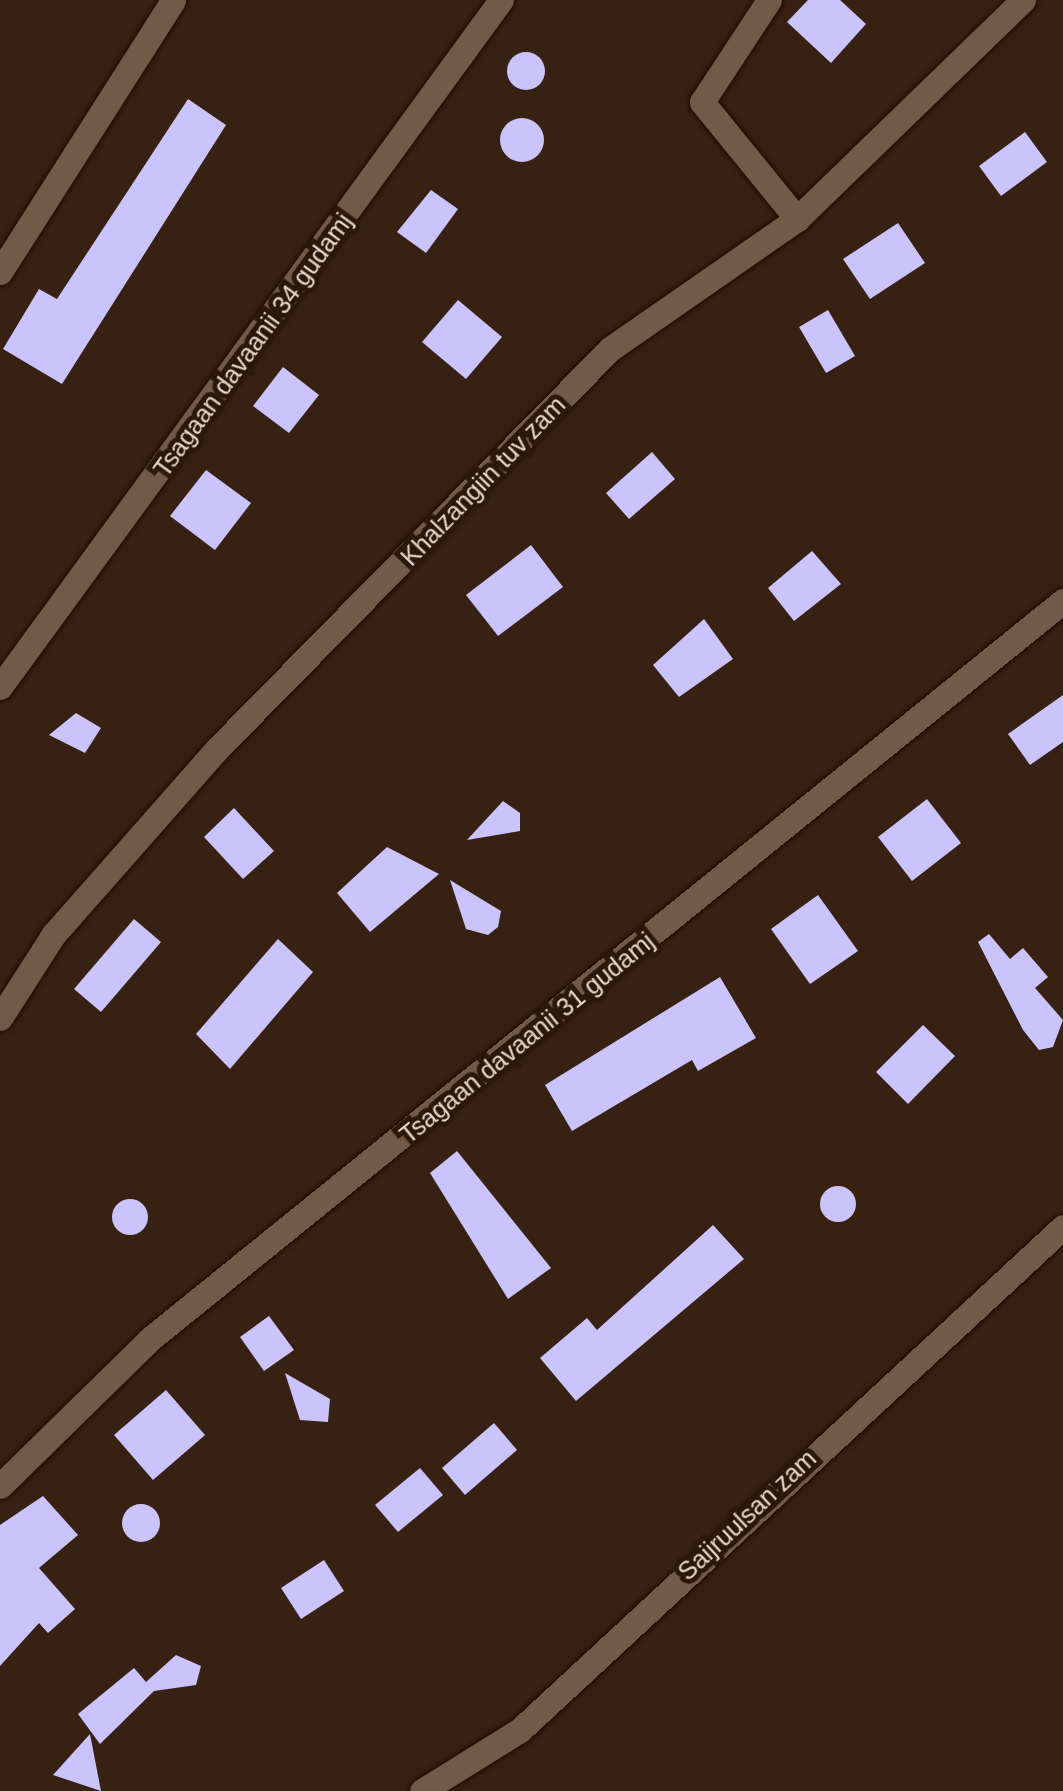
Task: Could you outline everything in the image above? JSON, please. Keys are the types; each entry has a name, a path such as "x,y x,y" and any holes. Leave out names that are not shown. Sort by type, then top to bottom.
{"street":[{"path":"0,272 173,0"},
{"name":"Tsagaan davaanii 34 gudamj","path":"0,687 501,0"},
{"path":"769,0 702,102 797,219"},
{"name":"Khalzangiin tuv zam","path":"0,1018 54,934 218,748 610,350 797,219 1023,0"},
{"name":"Tsagaan davaanii 31 gudamj","path":"0,1486 150,1339 1063,601"},
{"name":"Saijruulsan zam","path":"422,1791 520,1730 1063,1228"}],"building":[{"path":"808,0 840,0 866,24 831,63 787,22"},
{"path":"526,52 540,57 545,71 540,85 526,90 512,85 507,71 512,57"},
{"path":"188,99 226,125 62,384 3,349 39,289 57,299"},
{"path":"522,118 538,124 544,140 538,156 522,162 506,156 500,140 506,124"},
{"path":"1025,132 1047,162 1001,196 979,166"},
{"path":"431,190 458,209 426,253 397,232"},
{"path":"898,223 925,263 870,299 843,259"},
{"path":"458,300 502,337 466,379 422,342"},
{"path":"828,310 855,356 826,373 799,327"},
{"path":"283,367 319,395 289,433 253,406"},
{"path":"652,452 675,479 629,519 606,493"},
{"path":"206,470 251,503 215,550 170,516"},
{"path":"531,545 563,587 498,636 466,595"},
{"path":"812,551 841,584 794,621 768,588"},
{"path":"704,619 733,659 679,697 653,665"},
{"path":"1063,695 1063,742 1030,765 1008,734"},
{"path":"76,713 101,728 85,753 49,735"},
{"path":"927,799 961,843 912,881 878,837"},
{"path":"503,801 520,813 520,831 467,840"},
{"path":"234,808 274,851 243,879 204,837"},
{"path":"387,847 439,874 370,932 337,893"},
{"path":"450,880 501,911 498,927 488,935 466,929"},
{"path":"818,895 858,951 810,984 771,929"},
{"path":"134,919 161,942 101,1012 74,989"},
{"path":"989,934 1010,959 1023,948 1048,977 1035,988 1063,1020 1053,1047 1039,1050 1023,1030 978,942"},
{"path":"278,939 313,972 230,1069 196,1034"},
{"path":"720,977 756,1038 698,1071 692,1060 572,1131 545,1085"},
{"path":"923,1025 955,1056 908,1104 876,1072"},
{"path":"457,1151 551,1268 508,1299 430,1173"},
{"path":"838,1186 851,1191 856,1204 851,1217 838,1222 825,1217 820,1204 825,1191"},
{"path":"130,1199 143,1204 148,1217 143,1230 130,1235 117,1230 112,1217 117,1204"},
{"path":"713,1225 744,1259 576,1401 540,1358 587,1318 597,1330"},
{"path":"269,1316 294,1350 264,1371 240,1337"},
{"path":"285,1373 330,1399 328,1422 300,1420"},
{"path":"166,1390 205,1435 153,1480 114,1435"},
{"path":"494,1423 517,1450 465,1495 442,1468"},
{"path":"420,1468 443,1495 398,1532 375,1505"},
{"path":"43,1496 78,1535 39,1568 75,1609 48,1633 39,1623 0,1666 0,1525"},
{"path":"141,1504 155,1509 160,1523 155,1537 141,1542 127,1537 122,1523 127,1509"},
{"path":"324,1560 344,1591 301,1619 281,1588"},
{"path":"176,1655 201,1666 196,1685 154,1691 100,1744 78,1714 134,1668 146,1682"},
{"path":"90,1734 101,1791 53,1775"}]}
